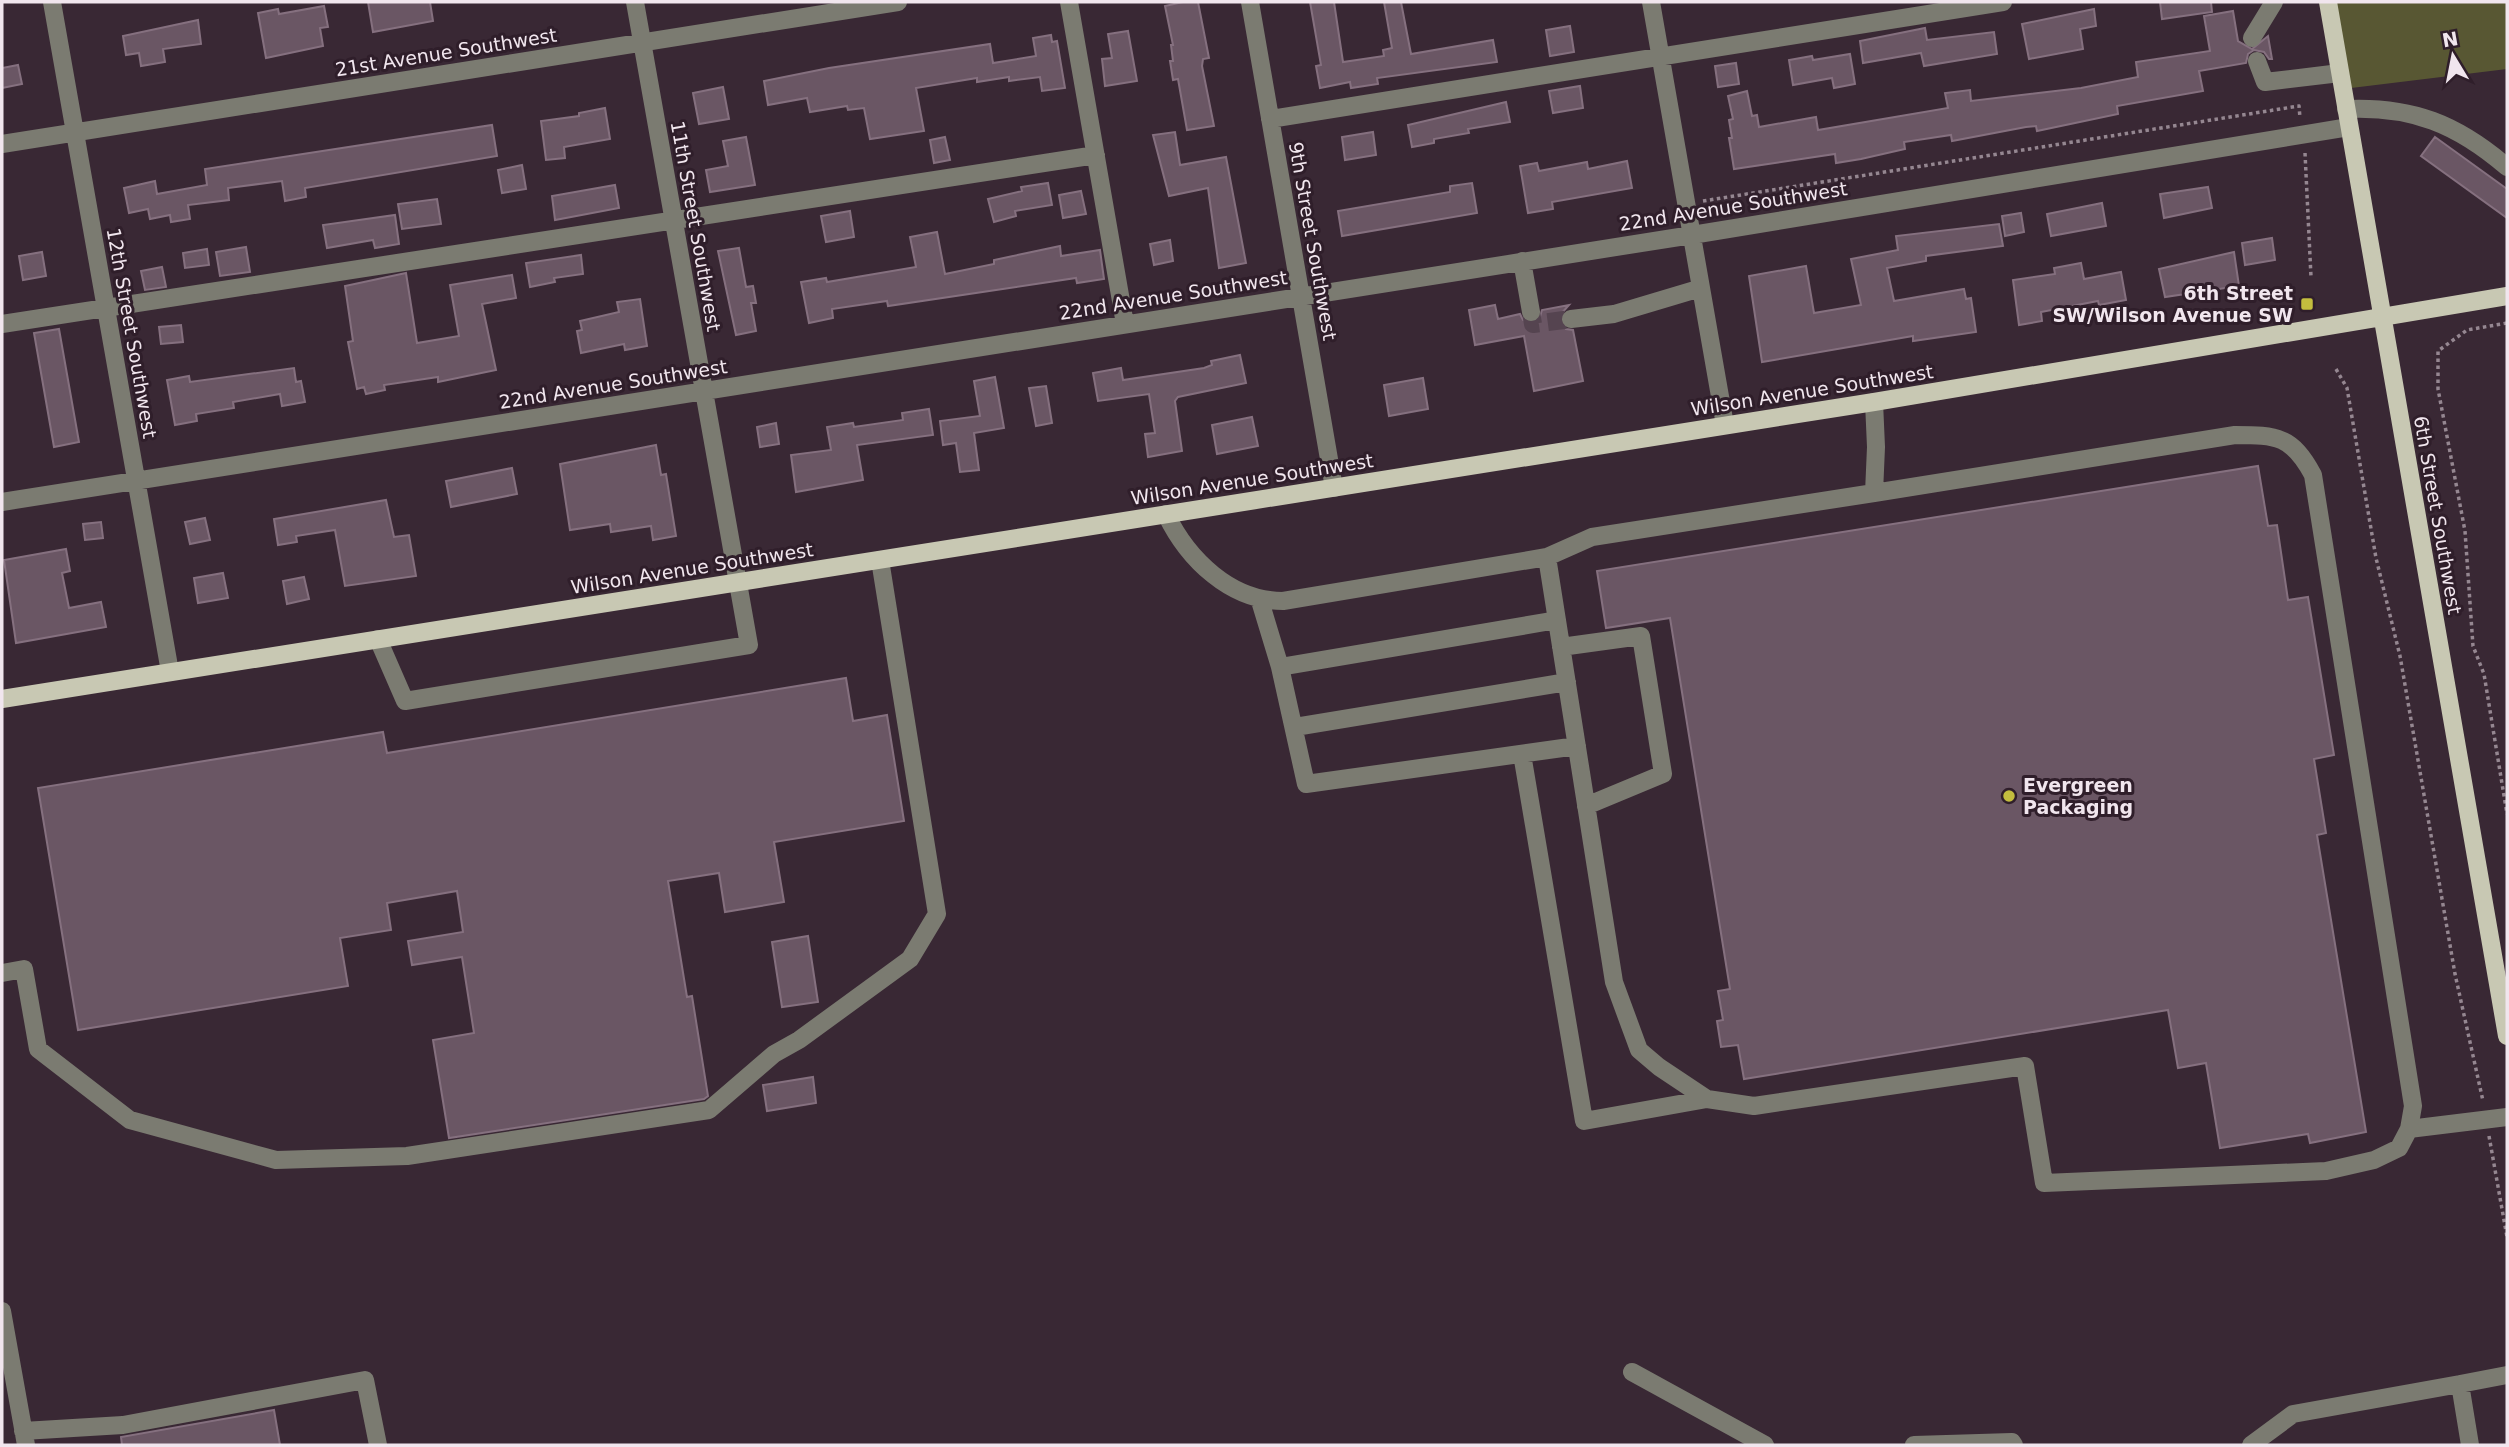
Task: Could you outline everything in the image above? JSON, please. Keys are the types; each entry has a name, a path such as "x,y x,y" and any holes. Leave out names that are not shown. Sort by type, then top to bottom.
{"main road":[{"name":"6th Street Southwest","path":"2328,2 2507,1036"},
{"name":"Wilson Avenue Southwest","path":"2,699 1874,402 2507,296"}],"street":[{"name":"12th Street Southwest","path":"52,2 170,672"},
{"name":"11th Street Southwest","path":"377,639 405,701 749,645 635,2"},
{"name":"21st Avenue Southwest","path":"2,144 898,2"},
{"path":"1069,2 1125,324"},
{"name":"9th Street Southwest","path":"1250,2 1334,488"},
{"path":"1651,2 1725,425"},
{"path":"1270,120 2003,2"},
{"path":"2252,38 2274,2"},
{"path":"2257,61 2265,82 2340,73"},
{"name":"22nd Avenue Southwest","path":"2,502 1692,235 2348,118 2383,107 2436,120 2492,154 2507,167"},
{"path":"2,324 1096,156"},
{"path":"1522,261 1531,312"},
{"path":"1571,319 1614,314 1701,288"},
{"path":"1874,402 1874,493"},
{"path":"1166,514 1178,538 1222,583 1260,601 1283,601 1547,557 1592,537 2235,435 2272,435 2287,441 2303,457 2313,475 2413,1106 2409,1129 2399,1148 2374,1160 2326,1171 2044,1183 2025,1066 1754,1106 1707,1098 1584,1121 1522,754"},
{"path":"1547,557 1614,982 1628,1027 1639,1050 1659,1067 1707,1098"},
{"path":"2,974 24,969 38,1049 130,1120 276,1160 407,1156 709,1110 774,1054 910,959 937,914 880,559"},
{"path":"1260,601 1280,667 1306,784 1577,746"},
{"path":"1280,667 1557,620"},
{"path":"1561,647 1641,636 1662,774 1586,806"},
{"path":"1295,727 1567,682"},
{"path":"2409,1129 2507,1118"},
{"path":"2,1311 25,1438 123,1425 365,1380 378,1445"},
{"path":"1632,1372 1765,1445"},
{"path":"2251,1445 2293,1414 2507,1375"},
{"path":"2460,1384 2470,1445"},
{"path":"1913,1445 2012,1442 2014,1445"}],"path":[{"path":"2507,323 2467,330 2438,351 2438,389 2465,531 2473,646 2484,674 2507,814"},
{"path":"2336,369 2347,388 2376,558 2400,656 2455,974 2487,1120 2507,1237"}],"shaded area":[{"path":"2328,2 2507,2 2507,69 2343,89"}],"building":[{"path":"368,2 430,2 433,21 373,32"},
{"path":"1198,2 1209,58 1203,59 1202,66 1214,126 1187,130 1178,79 1173,80 1170,61 1173,61 1173,45 1165,6"},
{"path":"1310,2 1334,2 1343,62 1384,56 1383,50 1392,48 1384,2 1401,2 1411,54 1493,40 1497,62 1377,78 1378,84 1351,88 1350,82 1320,88 1316,66 1321,65"},
{"path":"2160,2 2211,2 2212,12 2162,19"},
{"path":"324,6 328,27 320,28 323,46 266,58 258,13 278,9 279,14"},
{"path":"2094,9 2096,26 2080,29 2083,49 2029,59 2022,24"},
{"path":"2233,11 2238,41 2252,49 2268,36 2272,59 2264,52 2254,50 2248,54 2246,63 2199,71 2203,91 2117,106 2118,114 2037,131 2036,126 1952,141 1951,135 1904,142 1905,149 1836,163 1835,154 1734,169 1729,138 1732,138 1729,120 1733,119 1728,96 1747,91 1752,116 1757,115 1759,127 1816,117 1818,130 1948,108 1945,93 1970,90 1971,101 2081,88 2138,77 2136,62 2210,51 2204,16"},
{"path":"198,20 201,44 163,49 165,62 141,66 139,53 126,55 123,36"},
{"path":"1570,26 1574,52 1550,56 1546,30"},
{"path":"1925,28 1927,40 1994,32 1997,54 1924,66 1921,53 1863,63 1860,41"},
{"path":"1128,31 1137,81 1105,86 1102,59 1112,58 1108,34"},
{"path":"1051,35 1052,42 1057,41 1065,88 1042,91 1040,77 1009,81 1009,77 977,82 977,78 916,88 924,131 870,139 864,108 848,110 847,106 810,112 807,98 768,105 764,81 829,68 990,44 993,63 1036,56 1033,38"},
{"path":"1850,54 1855,84 1834,88 1832,78 1793,85 1789,60 1812,56 1813,60"},
{"path":"1736,63 1739,84 1718,87 1715,66"},
{"path":"18,65 22,84 2,88 2,68"},
{"path":"1580,86 1583,108 1553,113 1549,91"},
{"path":"723,87 729,119 699,124 693,93"},
{"path":"1506,102 1510,122 1468,129 1469,133 1434,139 1434,143 1412,147 1408,125"},
{"path":"605,108 610,139 564,147 565,158 546,160 541,121 579,116 579,113"},
{"path":"492,125 497,156 305,188 306,197 285,201 282,181 228,188 229,200 188,205 190,219 171,222 170,215 150,219 148,209 129,213 124,188 155,181 157,194 207,185 205,169"},
{"path":"1175,132 1180,165 1226,157 1246,263 1219,268 1208,188 1169,196 1153,135"},
{"path":"1373,132 1376,155 1345,160 1342,137"},
{"path":"746,137 755,185 710,192 706,170 728,166 723,141"},
{"path":"945,137 950,160 934,163 930,140"},
{"path":"2435,137 2507,189 2507,218 2421,156"},
{"path":"1627,161 1632,188 1552,202 1553,209 1528,213 1520,166 1537,163 1539,171 1587,162 1588,169"},
{"path":"522,165 526,189 502,193 498,170"},
{"path":"1048,183 1052,205 1015,211 1016,216 994,222 988,199 1022,191 1021,187"},
{"path":"1472,183 1477,213 1342,236 1338,211 1450,192 1450,186"},
{"path":"615,185 619,208 555,220 552,196"},
{"path":"2208,187 2212,208 2164,218 2160,194"},
{"path":"1081,191 1086,214 1063,218 1059,195"},
{"path":"437,199 441,224 402,229 398,204"},
{"path":"2102,203 2106,226 2051,236 2047,214"},
{"path":"850,211 854,237 826,242 821,216"},
{"path":"2021,213 2024,232 2005,236 2002,216"},
{"path":"395,215 399,244 375,248 373,240 327,248 323,225"},
{"path":"1999,224 2003,246 1926,256 1926,261 1887,268 1894,301 1964,289 1966,299 1971,298 1976,332 1913,341 1913,336 1762,362 1749,276 1806,266 1814,313 1861,305 1851,259 1898,250 1896,236"},
{"path":"937,232 945,274 1060,246 1061,256 1100,250 1104,279 1077,283 1076,278 888,306 887,301 832,309 833,318 809,323 801,282 826,278 827,282 916,267 910,237"},
{"path":"2272,238 2275,260 2245,265 2242,243"},
{"path":"1170,240 1173,261 1154,265 1150,244"},
{"path":"246,247 250,272 220,276 216,252"},
{"path":"739,248 746,287 753,286 756,303 751,303 756,331 736,335 718,251"},
{"path":"207,249 209,265 185,268 183,253"},
{"path":"42,252 46,276 23,280 19,256"},
{"path":"2234,252 2239,286 2165,297 2159,269"},
{"path":"581,255 583,274 554,278 555,282 530,287 526,263"},
{"path":"2081,263 2084,279 2121,272 2126,300 2099,305 2098,301 2041,312 2042,321 2019,325 2013,280 2055,274 2054,268"},
{"path":"162,267 166,287 145,290 141,271"},
{"path":"406,273 417,343 459,336 450,285 512,275 516,298 482,304 496,370 438,382 438,377 384,385 385,390 366,394 364,387 357,389 348,342 353,341 345,286"},
{"path":"640,299 647,346 625,350 624,344 581,353 577,331 582,330 580,321 619,312 617,302"},
{"path":"1495,305 1498,319 1520,314 1523,320 1532,323 1539,320 1542,310 1569,305 1561,314 1560,321 1566,329 1573,330 1583,381 1534,391 1524,336 1475,345 1469,310"},
{"path":"181,325 183,342 161,344 159,327"},
{"path":"59,329 79,442 54,447 34,333"},
{"path":"1240,355 1246,383 1178,397 1175,401 1182,451 1148,457 1145,434 1155,433 1149,394 1098,401 1093,373 1121,368 1123,380 1204,368 1212,365 1211,361"},
{"path":"294,368 296,382 301,381 305,402 282,406 280,394 233,402 234,408 196,414 197,421 175,425 167,380 189,376 190,382"},
{"path":"995,377 1004,428 974,433 979,470 960,472 956,443 943,445 940,421 980,416 974,381"},
{"path":"1423,378 1428,409 1389,416 1384,385"},
{"path":"1046,386 1052,423 1036,426 1029,388"},
{"path":"929,409 933,435 857,445 863,480 796,492 791,455 831,450 827,427 853,423 854,427 903,420 902,413"},
{"path":"1252,417 1258,446 1217,454 1212,425"},
{"path":"776,423 779,444 760,447 757,427"},
{"path":"656,445 661,475 666,474 676,536 653,540 651,526 611,532 610,524 570,530 560,464"},
{"name":"Evergreen Packaging","path":"2258,466 2268,526 2277,525 2288,600 2308,597 2334,755 2314,759 2326,833 2317,835 2366,1132 2310,1143 2308,1134 2220,1148 2206,1063 2178,1068 2168,1010 1744,1079 1738,1045 1721,1047 1717,1021 1723,1020 1718,991 1730,989 1670,618 1606,628 1597,571"},
{"path":"512,468 517,494 451,507 446,481"},
{"path":"386,500 394,537 409,535 416,576 345,586 335,530 296,536 297,542 278,545 274,519"},
{"path":"205,518 210,540 190,544 185,522"},
{"path":"101,522 103,538 85,540 83,524"},
{"path":"66,549 70,571 62,573 69,608 101,602 106,627 16,643 4,560"},
{"path":"223,573 228,598 198,603 194,578"},
{"path":"304,577 309,599 287,604 283,581"},
{"path":"846,678 853,721 887,715 904,821 774,842 784,902 725,912 719,873 668,881 687,997 692,996 708,1096 704,1099 449,1138 433,1040 474,1033 462,957 412,965 408,941 463,932 457,891 387,903 391,930 340,938 348,986 78,1030 38,788 383,732 387,753"},
{"path":"808,936 818,1002 782,1007 772,942"},
{"path":"813,1077 816,1103 767,1111 763,1085"},
{"path":"274,1410 280,1445 122,1445 121,1437"}],"tunnel":[{"path":"1531,312 1533,324 1571,319"}],"place":[{"name":"6th Street SW/Wilson Avenue SW","path":"2307,304"},
{"name":"Evergreen Packaging","path":"2009,796"}]}
